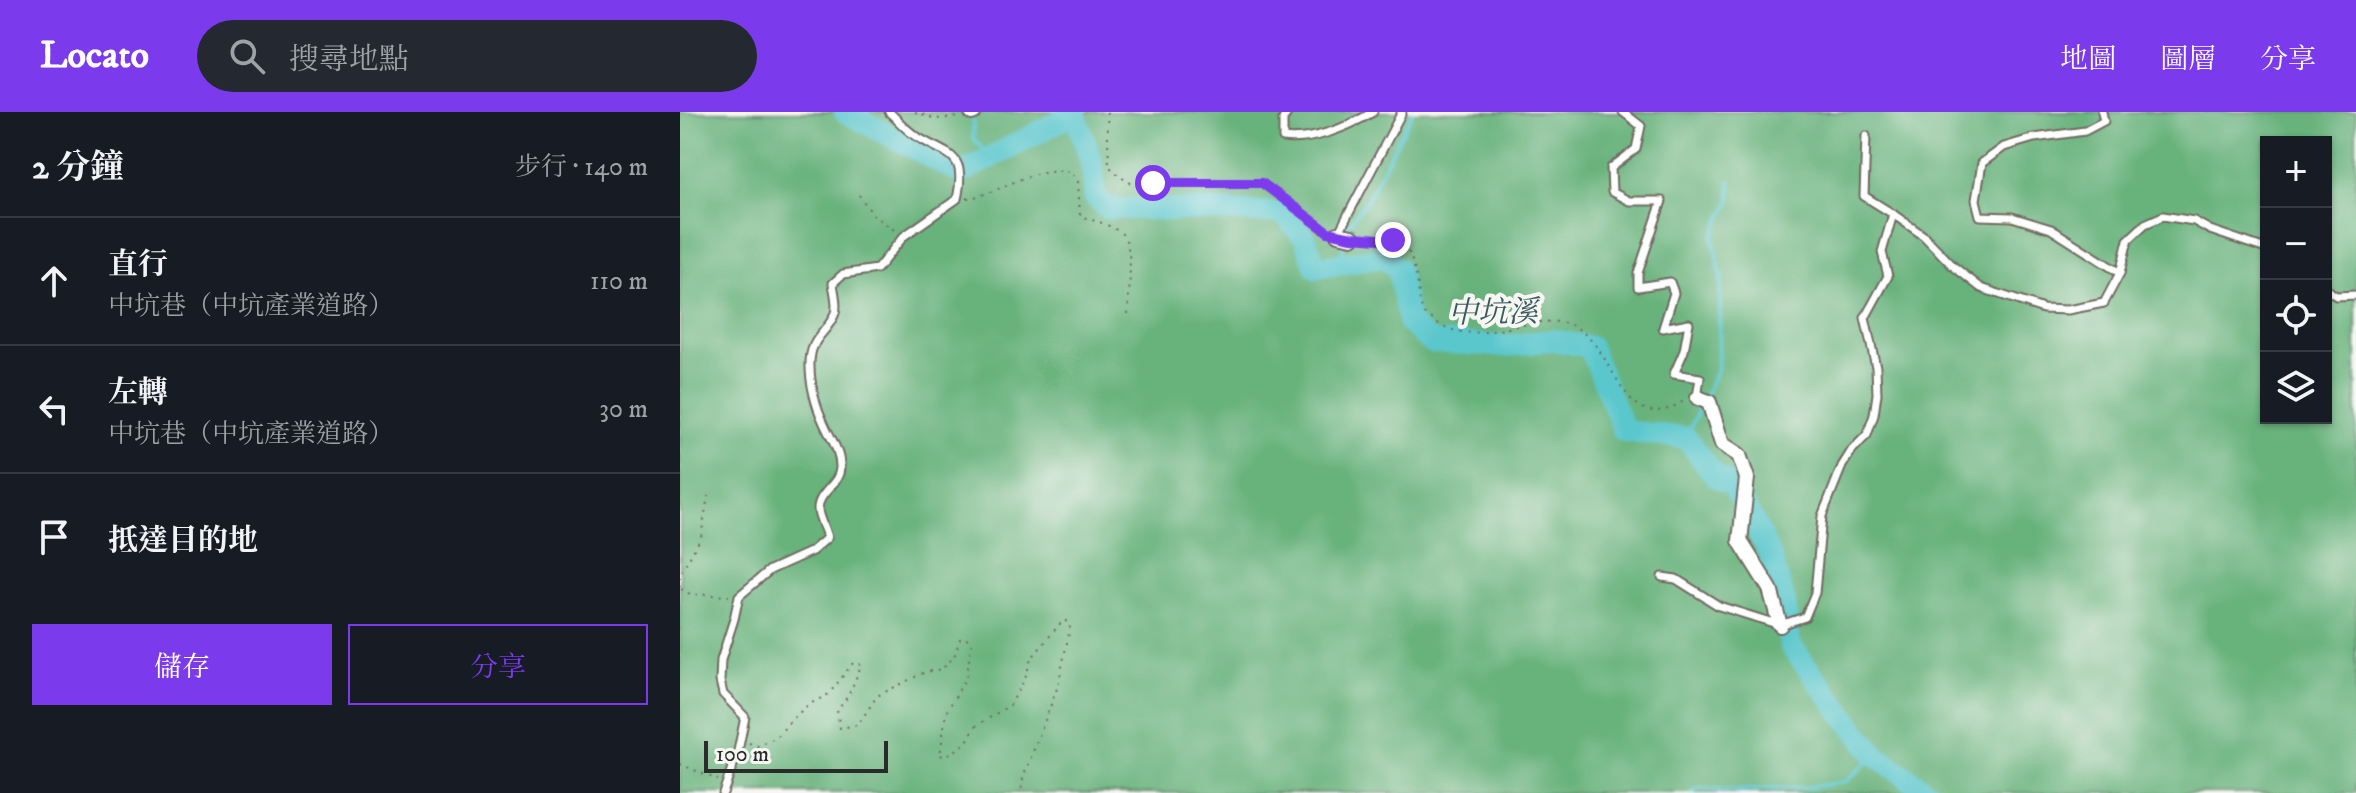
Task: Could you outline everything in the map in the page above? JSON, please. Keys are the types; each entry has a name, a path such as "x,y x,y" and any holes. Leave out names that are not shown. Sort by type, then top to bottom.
{"street":[{"path":"1701,400 1722,444 1739,455 1747,478 1740,541 1770,589 1780,625"}],"lane":[{"path":"723,793 738,751 745,717 723,694 720,681 721,660 739,596 770,570 812,551 827,538 825,524 818,511 820,500 836,482 841,470 838,452 821,417 810,367 814,339 830,323 837,310 833,283 843,274 877,269 904,236 957,199 961,173 955,157 912,133 889,112"},
{"path":"1288,112 1283,119 1283,138 1296,140 1342,127 1373,112"},
{"path":"1345,236 1402,112"},
{"path":"1623,112 1641,126 1636,149 1611,168 1612,192 1629,201 1662,201 1638,273 1638,287 1670,282 1674,293 1663,328 1689,323 1684,351 1674,374 1700,378 1701,400"},
{"path":"2102,112 2104,121 2085,131 2034,138 2004,147 1982,163 1976,200 1980,216 2012,217 2051,229 2120,273"},
{"path":"1866,136 1864,196 1924,236 1953,266 1981,288 2043,309 2068,310 2104,303 2120,273 2128,240 2145,224 2163,216 2194,221 2210,230 2260,247"},
{"path":"1662,577 1676,579 1719,606 1780,625 1805,617 1815,593 1822,516 1842,466 1867,435 1874,415 1876,367 1865,318 1888,276 1882,252 1893,214"},
{"path":"2332,293 2336,296 2356,295"}],"path":[{"path":"915,112 936,119 957,119 973,112"},
{"path":"946,112 946,119"},
{"path":"1107,112 1109,166 1124,181 1142,187 1153,183 1262,183 1316,225 1345,236 1393,240 1406,246 1416,273 1423,311 1445,329 1467,334 1544,323 1568,323 1584,332 1596,345 1632,402 1644,411 1669,411 1689,398 1701,400"},
{"path":"957,199 973,197 1016,179 1055,169 1071,172 1078,182 1080,216 1125,236 1129,250 1128,317"},
{"path":"859,195 873,215 904,236"},
{"path":"708,496 701,537 680,575 680,588 690,594 739,596"},
{"path":"738,751 749,743 758,746 777,737 808,705 829,694 853,663 862,665 850,698 837,710 837,718 840,728 858,725 877,696 925,672 942,669 954,657 960,639 965,637 972,642 966,677 946,713 940,756 952,753 966,743 976,726 1010,705 1025,679 1031,659 1063,620 1068,622 1070,628 1058,686 1023,778 1021,793"},
{"path":"680,764 709,778 727,781"}],"green space":[{"path":"680,112 2356,112 2356,793 680,793"}],"waterway":[{"name":"中坑溪","path":"845,112 961,173 1075,113 1092,164 1095,197 1108,208 1282,213 1305,238 1316,268 1383,257 1398,269 1409,323 1431,342 1506,346 1552,340 1590,347 1624,431 1686,438 1716,477 1732,485 1772,559 1785,603 1790,645 1875,755 1929,793"},
{"path":"1347,232 1349,223 1365,203 1413,112"},
{"path":"973,114 973,138 990,157"},
{"path":"1705,396 1717,370 1719,337 1721,277 1713,237 1730,200 1730,181"},
{"path":"1339,264 1345,240"},
{"path":"1686,438 1701,404"},
{"path":"1692,793 1699,789 1803,788 1845,782 1875,755"}],"route":[{"path":"1153,183 1262,183 1328,232 1393,240"}]}
